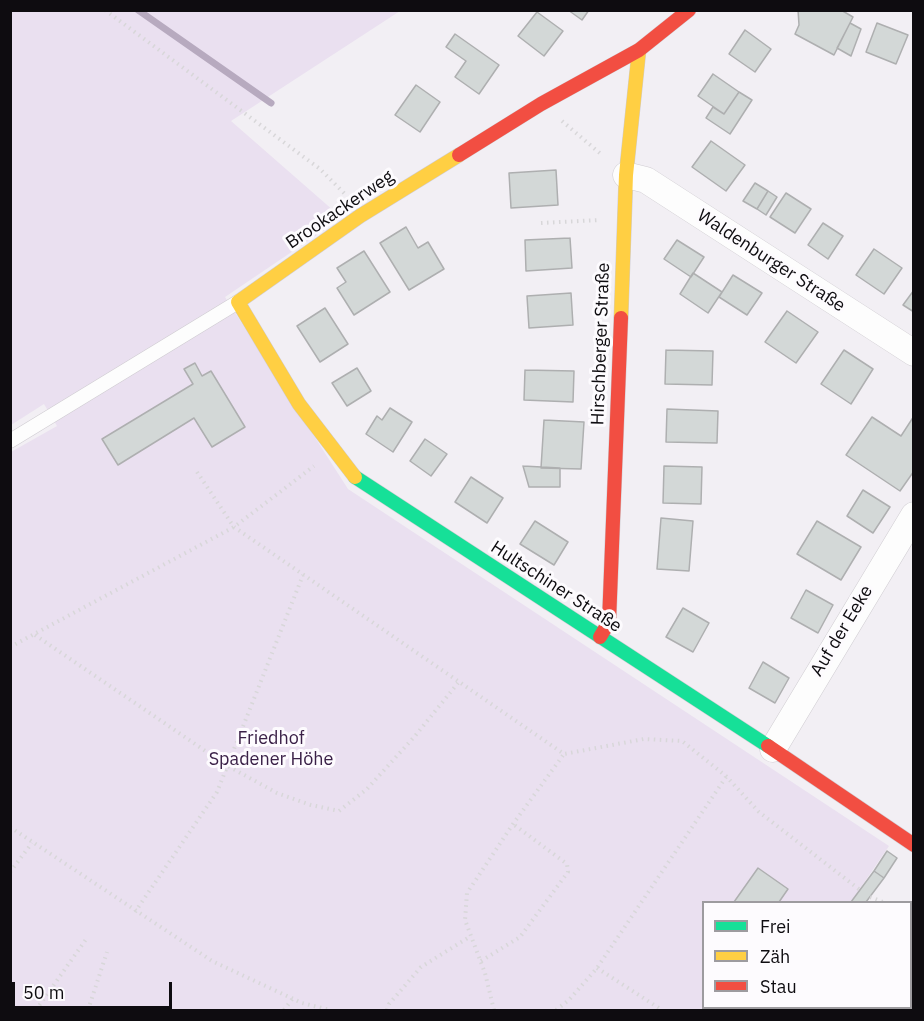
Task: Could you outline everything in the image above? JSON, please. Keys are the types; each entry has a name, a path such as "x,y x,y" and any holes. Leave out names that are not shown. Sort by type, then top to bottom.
{"street":[{"name":"Brookackerweg","path":"238,302 360,216 541,104 639,50 689,10"},
{"name":"Hirschberger Straße","path":"600,637 609,622 626,175 639,50"},
{"name":"Waldenburger Straße","path":"626,175 646,180 914,353"},
{"name":"Hultschiner Straße","path":"238,302 299,404 354,477 773,749 914,845"},
{"name":"Auf der Eeke","path":"773,749 914,515"}],"lane":[{"name":"Brookackerweg","path":"10,441 238,302"}],"path":[{"path":"105,10 320,169 348,197 360,216"},
{"path":"541,104 626,175"},
{"path":"541,223 624,219"},
{"path":"10,646 35,635 234,527 334,452"},
{"path":"197,472 234,527 564,754 644,740 682,741 726,776 759,812 860,890"},
{"path":"135,912 217,792 303,575"},
{"path":"35,635 226,765 277,793 339,811 367,789 415,736 458,683"},
{"path":"494,1011 481,961 465,920 467,893 564,754"},
{"path":"556,1011 569,1000 597,968 726,776"},
{"path":"481,961 520,937 568,872 567,864 513,824"},
{"path":"10,827 212,961 292,998 330,1011"},
{"path":"10,872 32,843"},
{"path":"870,897 879,901"},
{"path":"387,1011 389,1004 421,967 471,936"},
{"path":"36,1011 87,938"},
{"path":"88,1011 107,952"},
{"path":"597,968 662,1011"},
{"path":"284,1011 292,998"}],"green space":[{"name":"Friedhof Spadener Höhe","path":"11,11 400,11 231,121 342,218 225,297 348,489 889,846 852,901 702,901 702,1009 777,1010 11,1010 11,452 57,426 44,404 11,425"}],"building":[{"path":"568,10 589,10 582,20"},
{"path":"798,10 841,10 853,17 834,55 795,34 799,25"},
{"path":"537,12 563,31 544,56 518,36"},
{"path":"850,23 861,29 851,56 837,48"},
{"path":"877,23 908,35 896,64 866,52"},
{"path":"745,30 771,49 755,72 729,54"},
{"path":"455,34 499,65 479,94 455,77 466,61 446,47"},
{"path":"713,74 739,92 724,114 698,96"},
{"path":"416,85 440,102 420,132 395,115"},
{"path":"739,92 752,100 730,134 706,118 713,107 724,114"},
{"path":"711,141 745,165 726,191 692,167"},
{"path":"556,170 558,205 511,208 509,173"},
{"path":"755,183 768,191 757,209 743,201"},
{"path":"768,191 777,197 766,215 757,209"},
{"path":"786,193 811,209 795,233 770,217"},
{"path":"823,223 843,236 828,259 808,245"},
{"path":"406,227 418,248 428,242 444,269 409,290 380,243"},
{"path":"570,238 572,268 526,271 525,240"},
{"path":"677,240 704,257 691,277 664,259"},
{"path":"874,249 902,268 884,294 856,275"},
{"path":"364,251 390,292 354,315 337,288 346,282 337,268"},
{"path":"693,273 722,292 708,313 680,294"},
{"path":"733,275 762,293 747,315 719,297"},
{"path":"914,290 914,312 903,305"},
{"path":"571,293 573,325 529,328 527,296"},
{"path":"325,308 348,344 320,362 297,326"},
{"path":"787,311 818,332 796,363 765,342"},
{"path":"666,350 713,351 712,385 665,384"},
{"path":"844,350 873,369 851,404 821,384"},
{"path":"195,363 202,376 211,371 245,427 212,447 194,418 118,465 102,439 193,384 184,369"},
{"path":"357,368 371,391 347,406 332,383"},
{"path":"525,370 574,371 573,402 524,400"},
{"path":"390,408 412,422 393,452 366,434 377,416 382,420"},
{"path":"667,409 718,411 717,443 666,442"},
{"path":"914,416 914,471 900,491 846,455 872,417 901,436"},
{"path":"544,420 584,422 581,469 541,468"},
{"path":"425,439 447,454 431,476 410,461"},
{"path":"523,466 560,468 560,487 529,487"},
{"path":"664,466 702,467 701,504 663,503"},
{"path":"471,477 503,498 487,523 455,502"},
{"path":"863,490 890,507 873,533 847,516"},
{"path":"661,518 693,521 689,571 657,569"},
{"path":"535,521 568,542 554,565 520,544"},
{"path":"817,521 861,547 841,580 797,554"},
{"path":"806,590 833,605 818,633 791,618"},
{"path":"683,608 709,623 693,652 666,637"},
{"path":"763,662 789,678 775,703 749,688"},
{"path":"887,851 897,858 884,878 874,871"},
{"path":"758,868 788,889 780,901 735,901"},
{"path":"874,871 884,878 867,901 852,901"},
{"path":"722,1009 778,1009 777,1010"},
{"path":"858,1009 882,1009 881,1010"}],"waterway":[{"path":"138,10 271,103"}],"traffic: fast":[{"path":"355,477 768,746"}],"traffic: slow":[{"path":"621,318 626,175 639,50"},
{"path":"355,477 299,404 238,302 360,216 459,155"}],"traffic: jam":[{"path":"459,155 541,104 639,50 689,10"},
{"path":"600,637 609,622 621,318"},
{"path":"768,746 914,845"}]}
